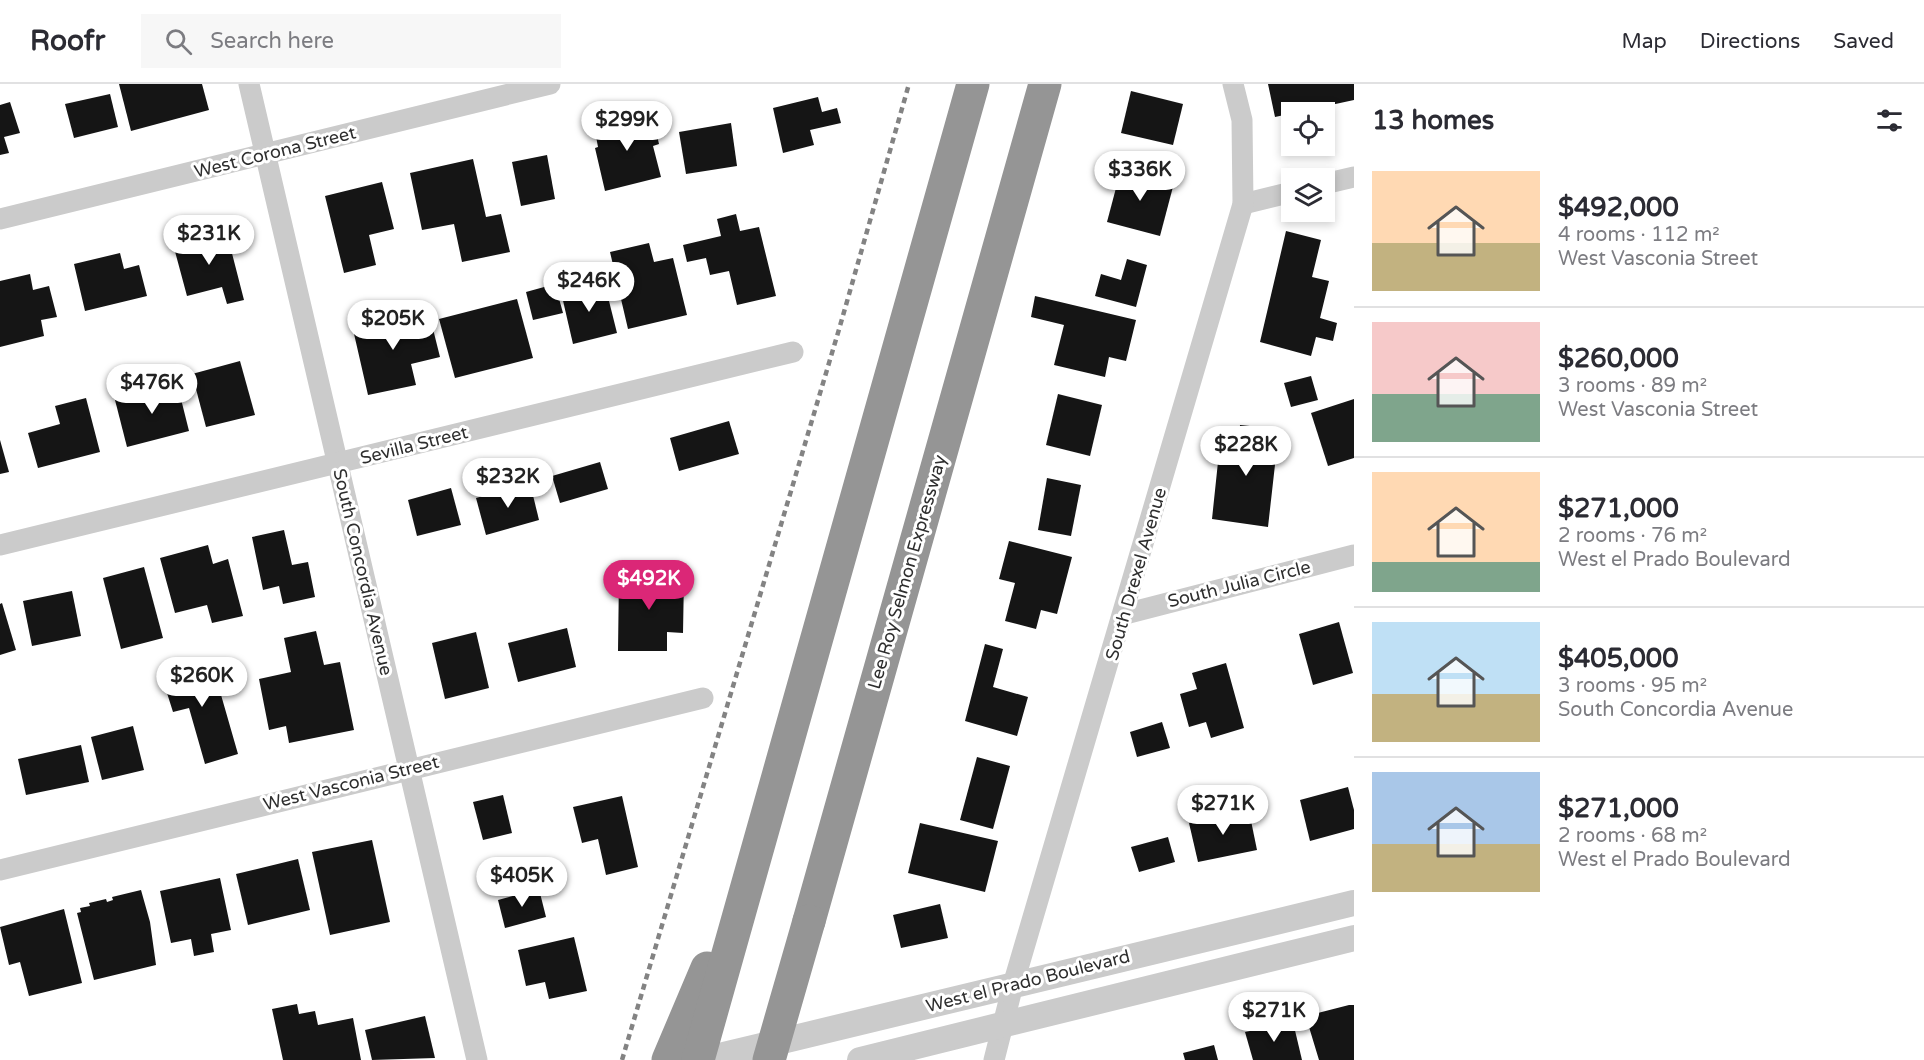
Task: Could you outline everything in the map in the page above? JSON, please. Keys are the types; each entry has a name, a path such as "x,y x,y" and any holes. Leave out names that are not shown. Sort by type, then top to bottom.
{"highway":[{"path":"698,1060 730,932 973,84"},
{"name":"Lee Roy Selmon Expressway","path":"769,1060 1045,84"},
{"path":"668,1060 730,932"}],"street":[{"name":"South Concordia Avenue","path":"249,84 477,1060"},
{"name":"West Corona Street","path":"0,219 550,84"},
{"name":"South Drexel Avenue","path":"994,1060 1013,985 1125,614 1244,204 1242,120 1233,84"},
{"path":"1335,181 1354,177"},
{"path":"1244,204 1281,195"},
{"name":"Sevilla Street","path":"0,545 793,352"},
{"name":"South Julia Circle","path":"1125,614 1354,555"},
{"name":"West Vasconia Street","path":"0,870 703,698"},
{"name":"West el Prado Boulevard","path":"703,1060 1354,903"},
{"name":"West el Prado Boulevard","path":"860,1060 1354,938"}],"building":[{"path":"119,84 202,84 209,110 131,131"},
{"path":"1268,84 1354,84 1354,100 1335,104 1335,102 1281,102 1281,116 1275,117"},
{"path":"1131,91 1183,104 1173,145 1121,133"},
{"path":"110,94 118,127 74,138 65,104"},
{"path":"818,97 822,112 837,108 841,123 810,130 814,145 783,153 773,108"},
{"path":"10,102 20,133 4,137 9,153 0,155 0,105"},
{"path":"652,114 659,144 653,146 661,177 605,191 595,148 598,147 594,126 623,119 624,126 625,121"},
{"path":"731,123 737,166 686,174 679,132"},
{"path":"547,155 555,199 521,206 512,162"},
{"path":"473,159 486,217 501,214 510,252 462,262 454,224 422,230 410,173"},
{"path":"1121,169 1174,183 1160,236 1107,222"},
{"path":"382,182 394,229 369,235 376,265 344,273 325,196"},
{"path":"736,214 740,231 759,227 776,296 737,305 729,271 710,275 706,258 687,262 683,245 721,236 717,219"},
{"path":"226,230 244,300 227,304 222,287 187,296 173,244"},
{"path":"1286,231 1321,240 1312,277 1329,281 1320,318 1337,323 1333,341 1316,337 1311,356 1260,342"},
{"path":"649,243 654,262 673,258 687,315 628,329 610,252"},
{"path":"120,253 124,269 139,265 147,296 85,311 74,264"},
{"path":"1127,259 1147,265 1136,307 1095,296 1101,274 1121,280"},
{"path":"30,274 33,290 49,286 57,317 41,320 44,336 0,347 0,281"},
{"path":"604,281 617,333 573,344 561,292"},
{"path":"555,284 563,313 533,320 526,292"},
{"path":"1035,296 1136,320 1126,361 1109,357 1105,377 1054,365 1064,325 1031,317"},
{"path":"517,299 533,358 455,378 439,319"},
{"path":"409,312 413,329 432,325 440,357 411,364 416,385 368,395 352,325"},
{"path":"240,361 255,415 206,427 192,374"},
{"path":"1311,376 1318,400 1291,407 1284,383"},
{"path":"177,383 189,431 127,447 115,400"},
{"path":"1058,394 1102,405 1090,456 1046,445"},
{"path":"86,398 100,452 38,468 28,433 60,424 55,406"},
{"path":"1354,399 1354,458 1328,466 1311,413"},
{"path":"729,421 739,454 679,471 670,438"},
{"path":"1240,425 1279,429 1268,527 1212,519 1220,443 1238,445"},
{"path":"0,440 9,472 0,474"},
{"path":"600,462 608,489 560,503 552,476"},
{"path":"1047,478 1081,485 1071,536 1038,530"},
{"path":"530,483 539,520 486,535 476,498"},
{"path":"451,488 461,525 417,536 408,500"},
{"path":"284,530 292,565 308,562 315,597 283,604 279,586 263,590 252,537"},
{"path":"1009,541 1072,557 1057,614 1041,610 1036,629 1005,621 1015,583 999,579"},
{"path":"208,545 213,564 228,559 243,616 212,623 207,605 175,613 160,558"},
{"path":"144,567 163,638 121,649 103,578"},
{"path":"619,575 684,576 683,633 667,632 667,651 618,651"},
{"path":"72,591 81,636 32,646 23,601"},
{"path":"2,603 16,650 0,655 0,604"},
{"path":"1339,622 1353,673 1313,685 1299,634"},
{"path":"567,628 576,667 518,682 508,643"},
{"path":"316,631 324,665 340,662 354,730 289,743 286,726 269,730 259,679 291,672 284,638"},
{"path":"476,632 489,688 445,699 432,643"},
{"path":"985,644 1003,649 993,687 1028,697 1017,736 965,721"},
{"path":"211,660 238,754 205,764 189,708 173,712 161,674"},
{"path":"1226,663 1244,728 1211,738 1206,722 1189,727 1180,694 1197,689 1192,673"},
{"path":"1162,722 1170,748 1137,757 1130,732"},
{"path":"133,726 144,770 102,780 91,737"},
{"path":"81,745 89,782 26,795 18,759"},
{"path":"977,757 1010,766 993,829 960,820"},
{"path":"1348,787 1354,810 1354,829 1310,841 1300,800"},
{"path":"503,795 512,833 483,840 473,802"},
{"path":"622,796 638,867 606,875 598,839 582,843 573,807"},
{"path":"1249,811 1257,850 1198,862 1189,823"},
{"path":"920,823 998,841 985,892 908,873"},
{"path":"1168,837 1175,862 1139,872 1131,847"},
{"path":"372,840 390,922 330,935 312,852"},
{"path":"298,859 310,910 248,925 236,874"},
{"path":"220,878 231,930 211,934 214,952 194,956 191,939 171,943 160,891"},
{"path":"539,889 546,917 505,928 498,900"},
{"path":"141,890 150,922 156,965 94,980 77,913 81,912 80,908 90,906 89,903 106,899 107,902 113,900 112,897"},
{"path":"940,904 948,938 901,948 893,915"},
{"path":"64,909 82,983 29,996 20,962 9,965 0,927"},
{"path":"574,937 587,991 549,999 545,982 526,986 518,950"},
{"path":"297,1004 299,1014 315,1011 318,1025 353,1018 361,1060 283,1060 272,1009"},
{"path":"1354,1005 1354,1060 1319,1060 1309,1027 1313,1026 1310,1015"},
{"path":"425,1016 435,1058 372,1060 365,1030"},
{"path":"1293,1022 1302,1060 1253,1060 1245,1032"},
{"path":"1214,1045 1218,1060 1185,1060 1183,1053"}],"railway":[{"path":"622,1060 840,326 909,84"}]}
